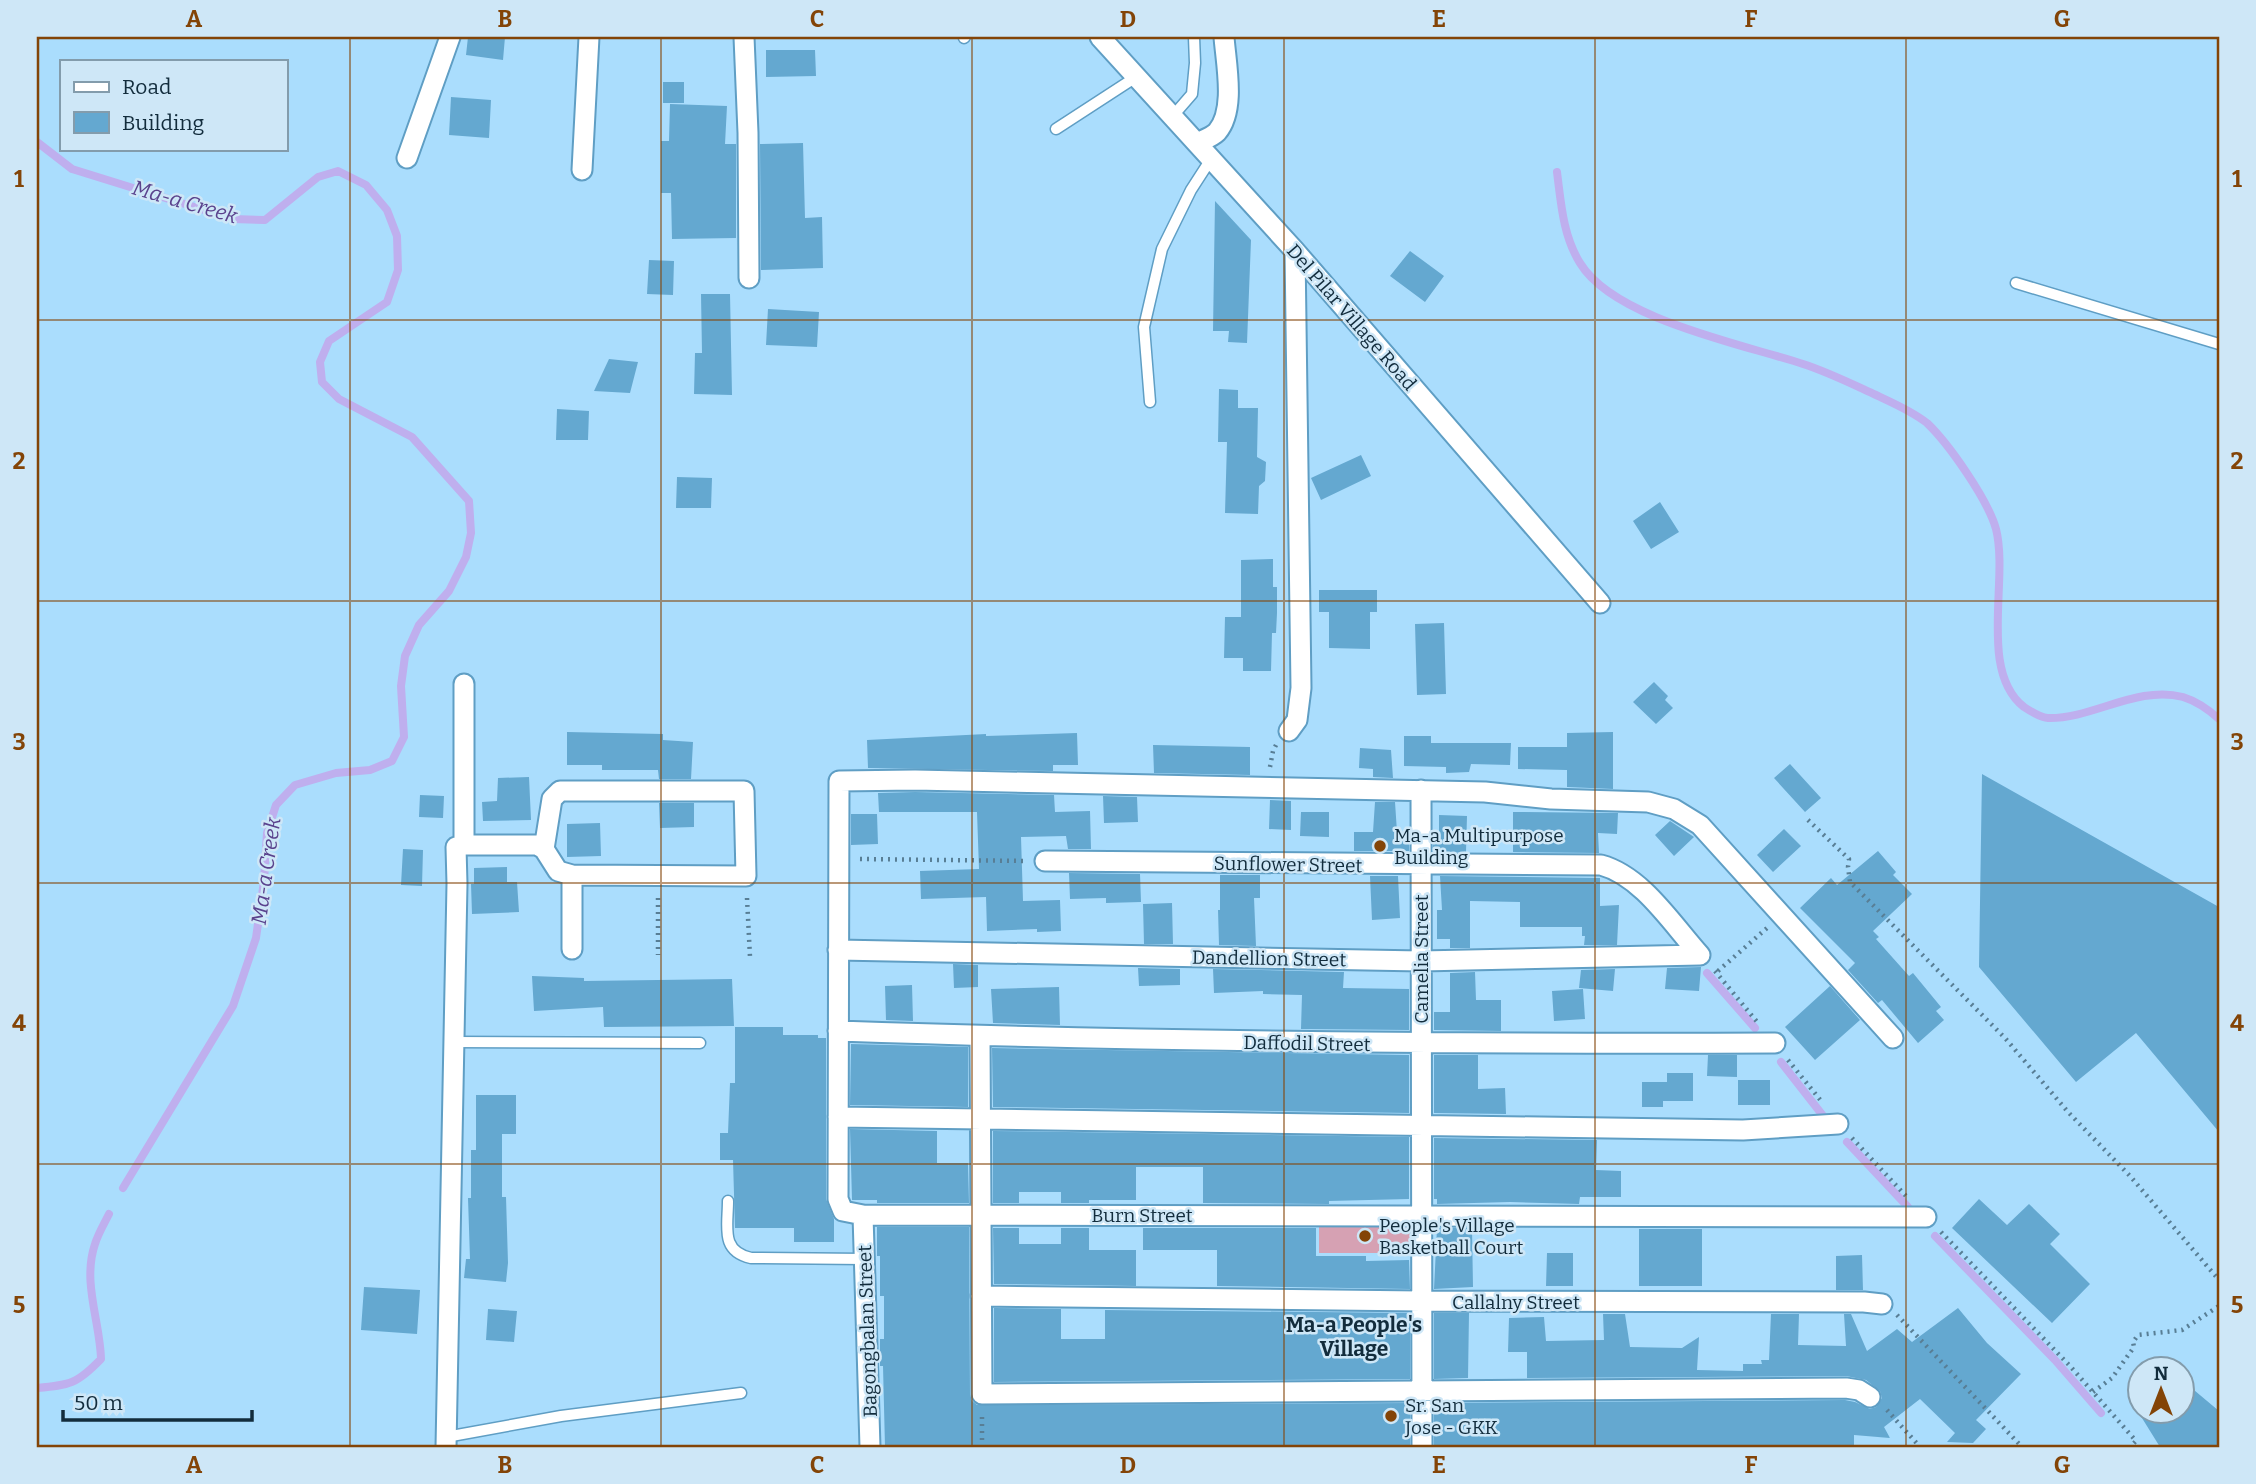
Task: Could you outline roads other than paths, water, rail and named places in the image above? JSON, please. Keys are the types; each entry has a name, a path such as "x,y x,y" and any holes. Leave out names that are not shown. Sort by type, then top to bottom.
{"street":[{"path":"407,158 450,37"},
{"path":"582,170 589,37"},
{"path":"744,37 749,278"},
{"name":"Del Pilar Village Road","path":"1100,37 1295,251 1600,603"},
{"path":"1197,143 1216,133 1228,106 1224,37"},
{"path":"1289,731 1297,720 1301,688 1295,251"},
{"path":"464,684 464,845"},
{"path":"863,1215 843,1211 839,1205 839,780 1421,790 1506,793 1590,802 1633,801 1674,809 1700,825 1893,1038"},
{"name":"Camelia Street","path":"1421,790 1421,1127"},
{"path":"446,1442 456,847 537,845 544,849 558,871 572,875 746,876 744,791 559,791 552,799 544,849"},
{"name":"Sunflower Street","path":"1045,862 1586,864 1614,869 1639,886 1700,955"},
{"path":"572,875 572,949"},
{"name":"Dandellion Street","path":"838,950 1421,961 1700,955"},
{"name":"Daffodil Street","path":"838,1031 1131,1041 1775,1043"},
{"path":"980,1036 982,1394 1846,1388 1859,1390 1870,1396"},
{"path":"838,1117 1743,1130 1838,1124"},
{"path":"1421,1127 1422,1447"},
{"name":"Burn Street","path":"863,1215 1926,1217"},
{"name":"Bagongbalan Street","path":"863,1215 870,1447"},
{"name":"Callalny Street","path":"981,1296 1882,1304"}],"lane":[{"path":"1172,117 1192,94 1194,37"},
{"path":"1056,129 1136,77"},
{"path":"1150,402 1143,327 1162,249 1191,190 1211,159"},
{"path":"2016,283 2219,344"},
{"path":"453,1042 700,1043"},
{"path":"727,1201 727,1235 730,1247 738,1255 751,1258 864,1259"},
{"path":"446,1442 561,1416 741,1393"}],"waterway":[{"name":"Ma-a Creek","path":"37,142 72,169 233,219 265,220 318,177 338,171 366,185 387,210 397,236 398,270 387,302 329,341 320,362 322,382 339,399 412,437 469,501 471,533 466,557 449,591 419,625 405,656 401,686 404,737 392,761 370,770 336,773 295,785 276,805 267,833 256,938 233,1006 123,1188"},
{"path":"1557,172 1564,219 1574,253 1597,283 1621,300 1681,327 1831,374 1909,411 1936,432 1976,488 1996,529 1999,550 1998,648 2002,671 2010,691 2024,707 2045,718 2065,717 2149,695 2166,694 2193,701 2219,719"},
{"path":"1707,973 1755,1028"},
{"path":"1781,1062 1824,1117"},
{"path":"1847,1142 1908,1207"},
{"name":"Ma-a Creek","path":"37,1388 72,1382 86,1374 101,1359 90,1273 95,1244 109,1214"},
{"path":"1935,1236 2055,1360 2101,1413"}],"place":[{"name":"Ma-a Multipurpose Building","path":"1380,846"},
{"name":"People's Village Basketball Court","path":"1365,1236"},
{"name":"Sr. San Jose - GKK","path":"1391,1416"}],"district":[{"name":"Ma-a People's Village","path":"1354,1337"}]}
